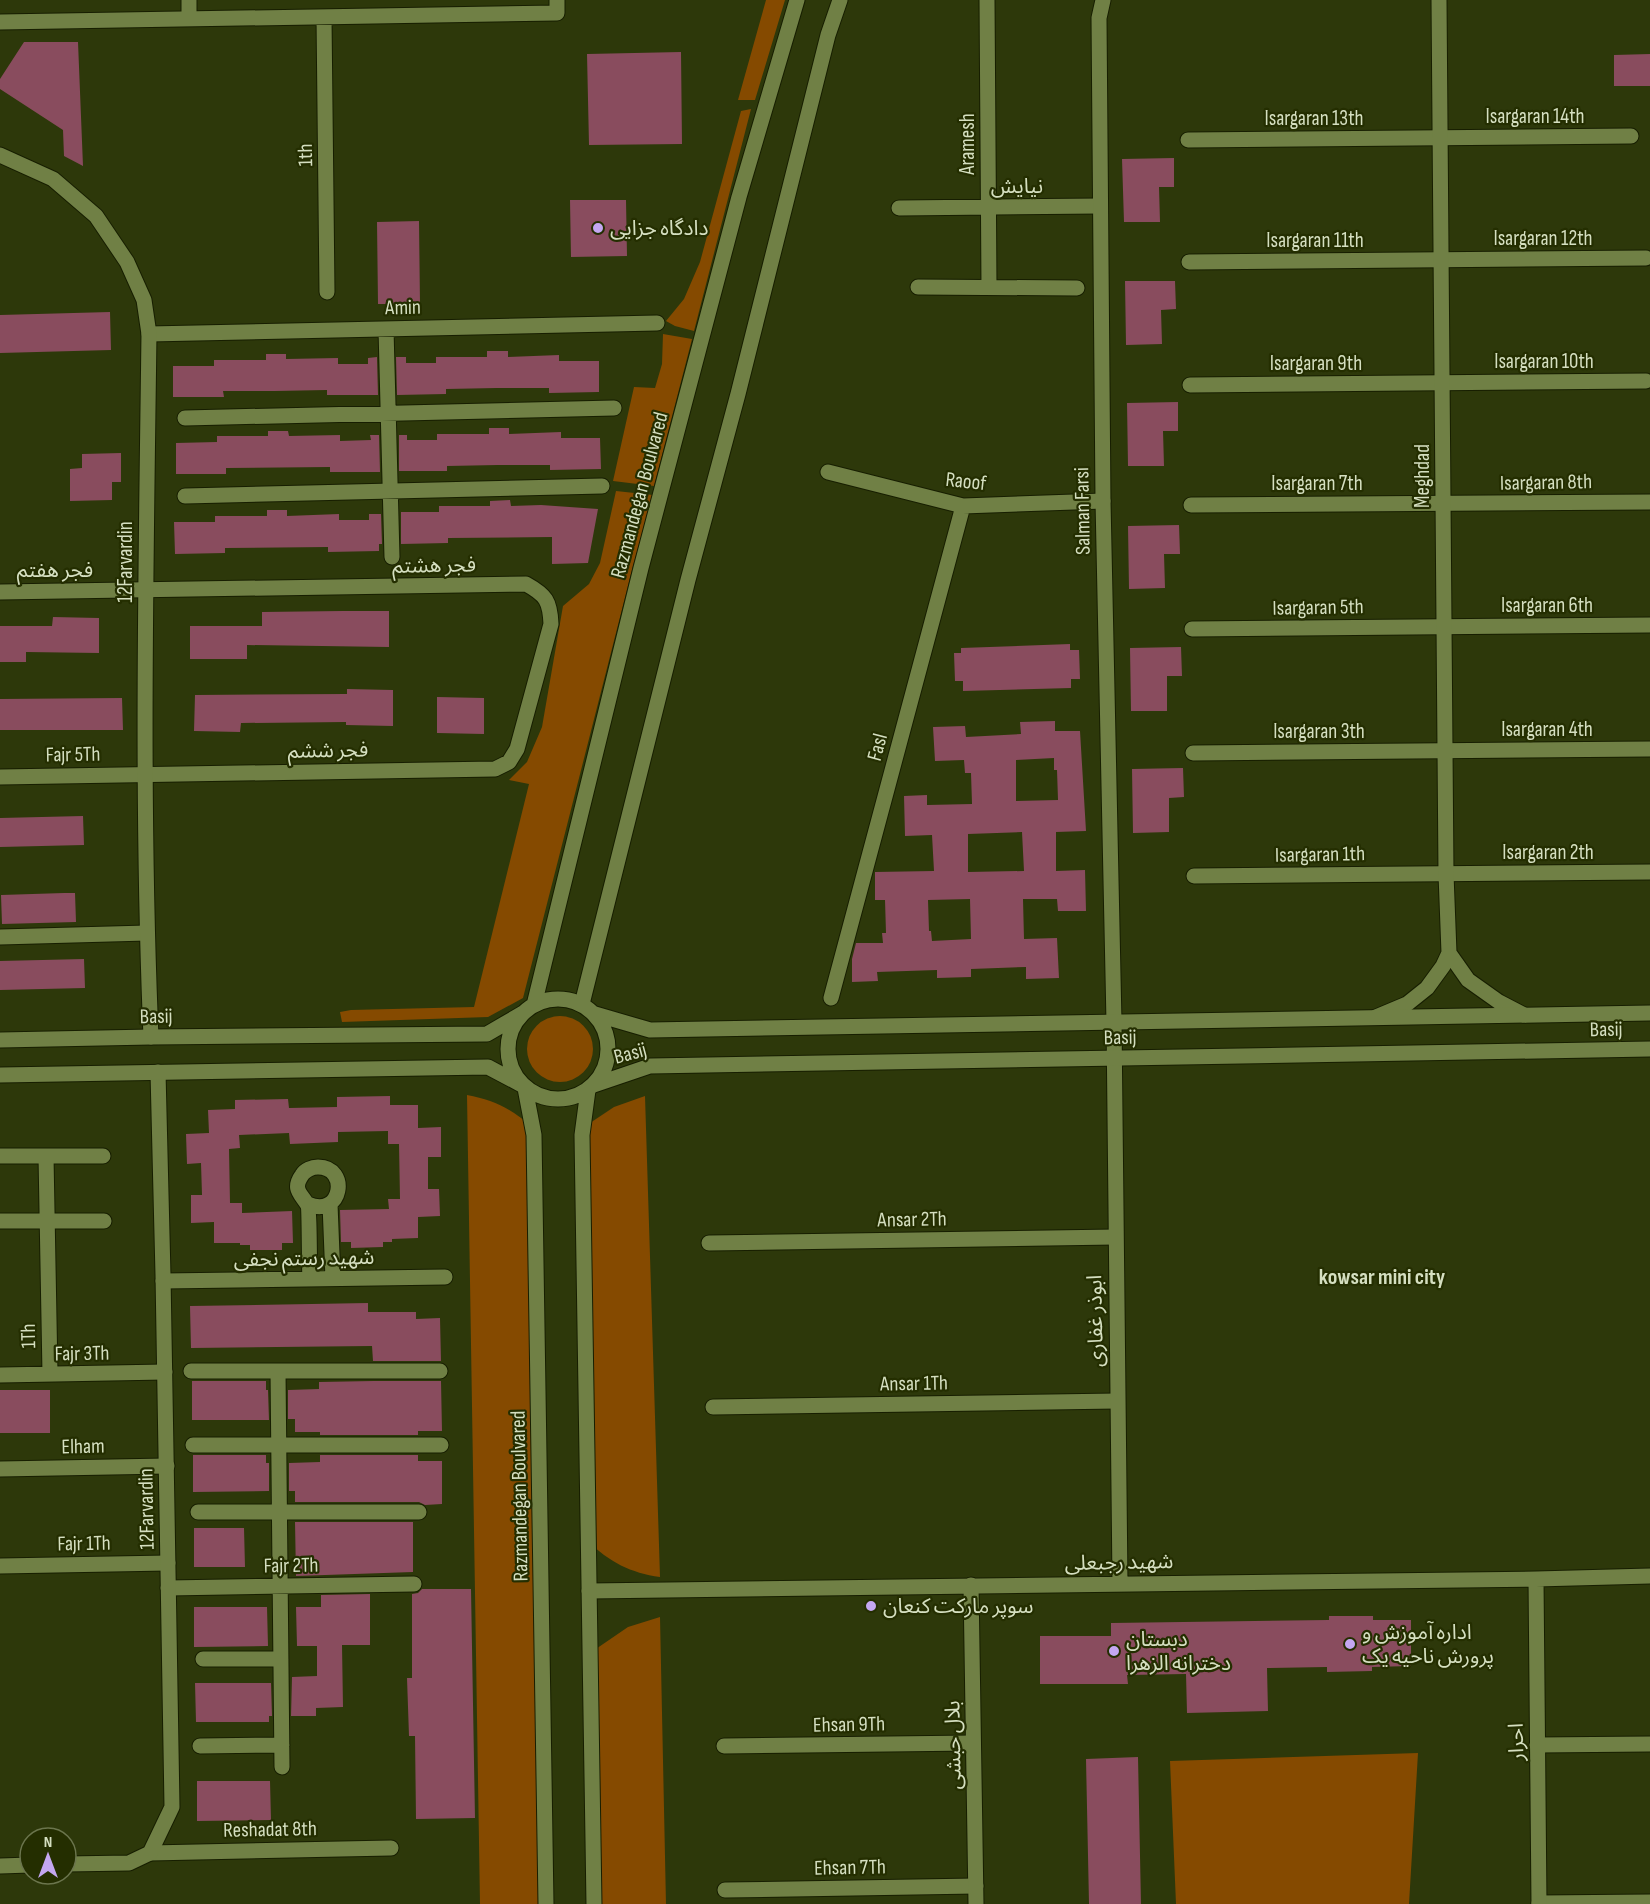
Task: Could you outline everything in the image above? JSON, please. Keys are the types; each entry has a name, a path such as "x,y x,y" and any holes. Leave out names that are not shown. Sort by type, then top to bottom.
{"street":[{"path":"189,0 189,19"},
{"path":"0,22 557,14 557,0"},
{"name":"Razmandegan Boulvared","path":"528,1009 739,197 797,0"},
{"path":"582,1004 682,602 738,394 828,35 840,0"},
{"name":"Aramesh","path":"987,0 989,287"},
{"name":"Salman Farsi","path":"1102,0 1099,18 1103,501 1114,1058"},
{"name":"Meghdad","path":"1439,0 1446,874 1449,953"},
{"name":"1th","path":"324,17 327,292"},
{"name":"Isargaran 14th","path":"1440,138 1631,136"},
{"name":"Isargaran 13th","path":"1188,140 1440,138"},
{"name":"12Farvardin","path":"0,155 53,180 96,216 127,262 144,300 149,334 146,774 147,933 151,1037"},
{"name":"نیایش","path":"898,208 1100,206"},
{"name":"Isargaran 12th","path":"1441,260 1646,258"},
{"name":"Isargaran 11th","path":"1189,262 1441,260"},
{"path":"918,287 1077,288"},
{"name":"Amin","path":"149,334 657,323"},
{"path":"386,329 392,557"},
{"name":"Isargaran 10th","path":"1442,383 1646,381"},
{"name":"Isargaran 9th","path":"1190,385 1442,383"},
{"path":"185,418 614,408"},
{"name":"Raoof","path":"828,472 963,506 1103,501"},
{"path":"185,496 602,486"},
{"name":"Isargaran 8th","path":"1443,504 1650,502"},
{"name":"Isargaran 7th","path":"1191,506 1443,504"},
{"name":"Fasl","path":"831,998 963,506"},
{"name":"فجر هشتم","path":"146,591 526,584 541,592 550,607 551,624 517,748 509,762"},
{"name":"فجر هفتم","path":"0,592 146,591"},
{"name":"Isargaran 6th","path":"1444,627 1650,626"},
{"name":"Isargaran 5th","path":"1192,629 1444,627"},
{"name":"Isargaran 4th","path":"1445,751 1650,749"},
{"name":"Isargaran 3th","path":"1193,753 1445,751"},
{"name":"فجر ششم","path":"146,774 495,769 509,762"},
{"name":"Fajr 5Th","path":"0,777 146,774"},
{"name":"Isargaran 2th","path":"1446,874 1650,872"},
{"name":"Isargaran 1th","path":"1194,876 1446,874"},
{"path":"0,937 147,933"},
{"path":"1449,953 1468,980 1499,1002 1524,1015"},
{"path":"1373,1018 1407,1004 1427,988 1443,966 1449,953"},
{"path":"0,1075 488,1067 540,1096 556,1100 573,1098 591,1088 605,1069 609,1050 606,1031 595,1014 582,1004 566,999 549,999 528,1009 511,1029 507,1049 511,1068 524,1086"},
{"name":"Basij","path":"0,1040 487,1034 528,1009"},
{"name":"Basij","path":"595,1014 650,1030 1650,1013"},
{"name":"Basij","path":"591,1088 650,1066 1650,1049"},
{"name":"ابوذر غفاری","path":"1114,1058 1120,1583"},
{"name":"12Farvardin","path":"150,1853 172,1807 164,1281 158,1072"},
{"name":"Razmandegan Boulvared","path":"524,1086 534,1136 546,1904"},
{"path":"591,1088 582,1135 594,1904"},
{"path":"0,1156 103,1156"},
{"name":"1Th","path":"46,1156 50,1374"},
{"path":"318,1167 331,1171 338,1182 337,1196 330,1203 321,1207 308,1204 299,1195 299,1182 306,1171 318,1167"},
{"path":"330,1203 333,1279"},
{"path":"308,1204 310,1279"},
{"path":"0,1221 104,1221"},
{"name":"Ansar 2Th","path":"709,1243 1115,1237"},
{"name":"شهید رستم نجفی","path":"164,1281 444,1277"},
{"path":"191,1371 440,1371"},
{"path":"278,1371 282,1767"},
{"name":"Fajr 3Th","path":"0,1375 165,1372"},
{"name":"Ansar 1Th","path":"712,1407 1117,1401"},
{"path":"193,1445 441,1445"},
{"name":"Elham","path":"0,1468 167,1466"},
{"path":"198,1512 419,1512"},
{"name":"Fajr 1Th","path":"0,1566 168,1563"},
{"name":"شهید رجبعلی","path":"589,1591 1120,1583 1536,1580 1650,1576"},
{"name":"احرار","path":"1536,1580 1539,1903"},
{"name":"Fajr 2Th","path":"168,1588 414,1584"},
{"name":"بلال حبشی","path":"971,1585 976,1904"},
{"path":"203,1659 281,1659"},
{"name":"Ehsan 9Th","path":"724,1746 974,1743"},
{"path":"1537,1745 1650,1744"},
{"path":"200,1746 282,1745"},
{"name":"Reshadat 8th","path":"150,1853 391,1848"},
{"path":"78,1864 129,1863 150,1853"},
{"path":"0,1866 18,1865"},
{"name":"Ehsan 7Th","path":"724,1890 976,1886"},
{"path":"1539,1903 1650,1902"}],"shaded area":[{"path":"766,0 785,0 755,100 738,100"},
{"path":"751,109 694,331 675,326 666,321 684,299 700,262 741,111"},
{"path":"663,334 692,339 654,486 613,481 634,387 655,388 662,364"},
{"path":"616,491 653,495 523,998 488,1017 342,1022 340,1012 351,1010 474,1007 529,784 509,780 527,762 542,727 563,606 589,584 600,563"},
{"path":"560,1016 572,1019 583,1026 590,1037 593,1049 590,1061 583,1072 572,1079 560,1082 548,1079 537,1072 530,1061 527,1049 530,1037 537,1026 548,1019"},
{"path":"467,1095 502,1106 532,1127 546,1904 480,1904"},
{"path":"645,1096 660,1577 639,1573 621,1565 604,1555 588,1541 584,1127 614,1107"},
{"path":"660,1617 666,1904 594,1904 590,1653 628,1627"},
{"path":"1418,1753 1409,1904 1176,1904 1170,1761"}],"building":[{"path":"24,42 78,42 83,166 64,156 63,130 0,89 0,79"},
{"path":"681,52 682,144 589,145 587,54"},
{"path":"1650,54 1650,86 1614,86 1614,55"},
{"path":"1174,158 1174,187 1159,187 1160,222 1124,222 1122,159"},
{"name":"دادگاه جزایی","path":"570,200 626,200 627,256 571,257"},
{"path":"419,221 420,304 378,304 377,222"},
{"path":"1125,281 1175,281 1176,309 1161,310 1162,344 1126,345"},
{"path":"110,312 111,350 0,353 0,315"},
{"path":"487,351 508,351 508,357 559,355 559,361 599,361 599,392 549,393 549,388 497,388 446,389 446,394 397,395 396,357 406,357 406,363 436,363 436,357 487,357"},
{"path":"266,354 286,354 286,359 338,358 338,364 368,364 368,358 377,357 378,395 327,395 327,390 223,391 224,397 173,397 173,366 214,366 214,360 266,360"},
{"path":"1178,402 1178,431 1163,431 1164,466 1128,466 1127,403"},
{"path":"489,428 509,428 509,434 561,432 561,438 600,438 601,469 550,470 550,465 498,465 447,466 447,471 399,471 399,435 407,435 407,440 437,440 437,434 489,434"},
{"path":"268,431 288,431 289,436 340,435 340,441 371,440 370,435 379,435 380,472 330,472 330,467 226,468 226,474 176,474 176,443 217,442 217,436 268,436"},
{"path":"121,453 121,482 112,482 112,500 70,501 70,469 82,468 82,454"},
{"path":"510,500 511,506 541,505 598,509 588,563 552,564 552,537 448,538 448,543 401,544 401,512 439,512 439,506 490,506 490,501"},
{"path":"267,510 287,510 287,516 339,514 339,520 369,520 369,514 381,514 382,544 379,544 379,551 328,552 328,547 225,548 225,553 175,554 174,522 215,522 215,516 267,516"},
{"path":"1179,525 1180,554 1164,554 1165,588 1129,589 1128,526"},
{"path":"389,611 389,647 247,645 247,659 190,659 190,626 262,626 262,612"},
{"path":"53,617 99,618 99,653 26,652 26,662 0,662 0,626 52,626"},
{"path":"1070,644 1070,650 1079,650 1080,679 1071,679 1071,688 963,691 963,681 955,681 954,653 961,653 961,648"},
{"path":"1181,647 1182,676 1167,676 1167,711 1131,711 1130,648"},
{"path":"347,689 393,690 393,726 346,725 346,722 241,723 240,732 194,731 195,695 347,694"},
{"path":"437,697 484,698 484,734 437,733"},
{"path":"122,698 123,730 0,730 0,699"},
{"path":"1055,721 1055,731 1080,731 1086,831 1056,832 1056,871 1085,870 1086,911 1058,911 1057,899 1023,899 1024,939 1057,938 1059,978 1026,979 1026,967 971,969 971,977 937,978 937,970 877,972 878,981 852,982 852,959 856,943 883,943 882,933 886,933 885,900 875,900 875,872 934,871 932,835 905,836 904,796 927,795 927,805 972,804 971,773 965,773 964,760 935,761 933,727 965,726 966,737 1021,734 1020,722","holes":["1054,758 1054,770 1057,770 1058,800 1016,801 1016,760","1022,832 1024,871 968,872 968,834","970,899 971,939 932,941 931,931 929,931 928,900"]},
{"path":"1183,768 1184,797 1169,798 1169,832 1133,833 1132,769"},
{"path":"83,816 84,845 0,847 0,818"},
{"path":"75,893 76,922 2,924 1,895"},
{"path":"84,959 85,988 0,990 0,961"},
{"path":"390,1096 390,1105 418,1105 418,1128 441,1127 441,1157 428,1157 428,1189 439,1189 440,1216 418,1217 418,1238 392,1239 392,1242 383,1242 383,1247 351,1248 351,1242 341,1242 340,1210 389,1209 388,1199 400,1199 399,1144 388,1144 388,1131 338,1132 338,1142 290,1144 289,1133 239,1135 240,1148 229,1149 230,1203 242,1203 242,1213 292,1211 293,1243 282,1243 282,1250 250,1250 250,1245 240,1245 240,1243 214,1243 214,1222 191,1223 191,1195 202,1195 201,1163 187,1164 186,1134 209,1133 208,1110 235,1109 235,1100 288,1099 289,1108 337,1107 337,1097"},
{"path":"368,1303 368,1312 416,1312 416,1319 440,1318 441,1361 373,1361 372,1346 191,1348 190,1306"},
{"path":"192,1381 266,1381 269,1420 192,1420"},
{"path":"441,1381 442,1431 418,1431 418,1435 320,1435 320,1432 295,1432 295,1419 288,1419 288,1390 319,1389 319,1382"},
{"path":"0,1390 50,1390 50,1433 0,1433"},
{"path":"193,1455 266,1455 266,1463 269,1463 269,1491 193,1492"},
{"path":"320,1455 418,1455 418,1461 442,1461 442,1504 295,1502 295,1491 289,1491 289,1463 320,1462"},
{"path":"295,1522 413,1522 413,1572 296,1576"},
{"path":"194,1528 244,1528 245,1567 194,1567"},
{"path":"422,1589 471,1589 475,1818 416,1819 415,1736 409,1736 407,1678 412,1678 412,1594"},
{"path":"370,1594 370,1645 342,1645 343,1707 316,1708 316,1716 291,1716 292,1677 317,1676 317,1646 297,1646 296,1607 321,1607 321,1595"},
{"path":"194,1607 267,1607 268,1646 194,1647"},
{"path":"1329,1616 1373,1616 1373,1620 1411,1620 1411,1666 1372,1667 1372,1671 1327,1672 1327,1667 1267,1668 1268,1711 1187,1713 1186,1674 1127,1675 1128,1684 1040,1684 1040,1636 1111,1636 1111,1623 1329,1620"},
{"path":"195,1683 271,1683 272,1716 269,1716 269,1722 196,1722"},
{"path":"1138,1757 1141,1904 1089,1904 1086,1759"},
{"path":"197,1781 270,1781 271,1820 197,1821"}],"place":[{"name":"دادگاه جزایی","path":"598,228"},
{"name":"سوپر مارکت کنعان","path":"871,1606"},
{"name":"اداره آموزش و پرورش ناحیه یک","path":"1350,1644"},
{"name":"دبستان دخترانه الزهرا","path":"1114,1651"}],"district":[{"name":"kowsar mini city","path":"1382,1276"}]}
